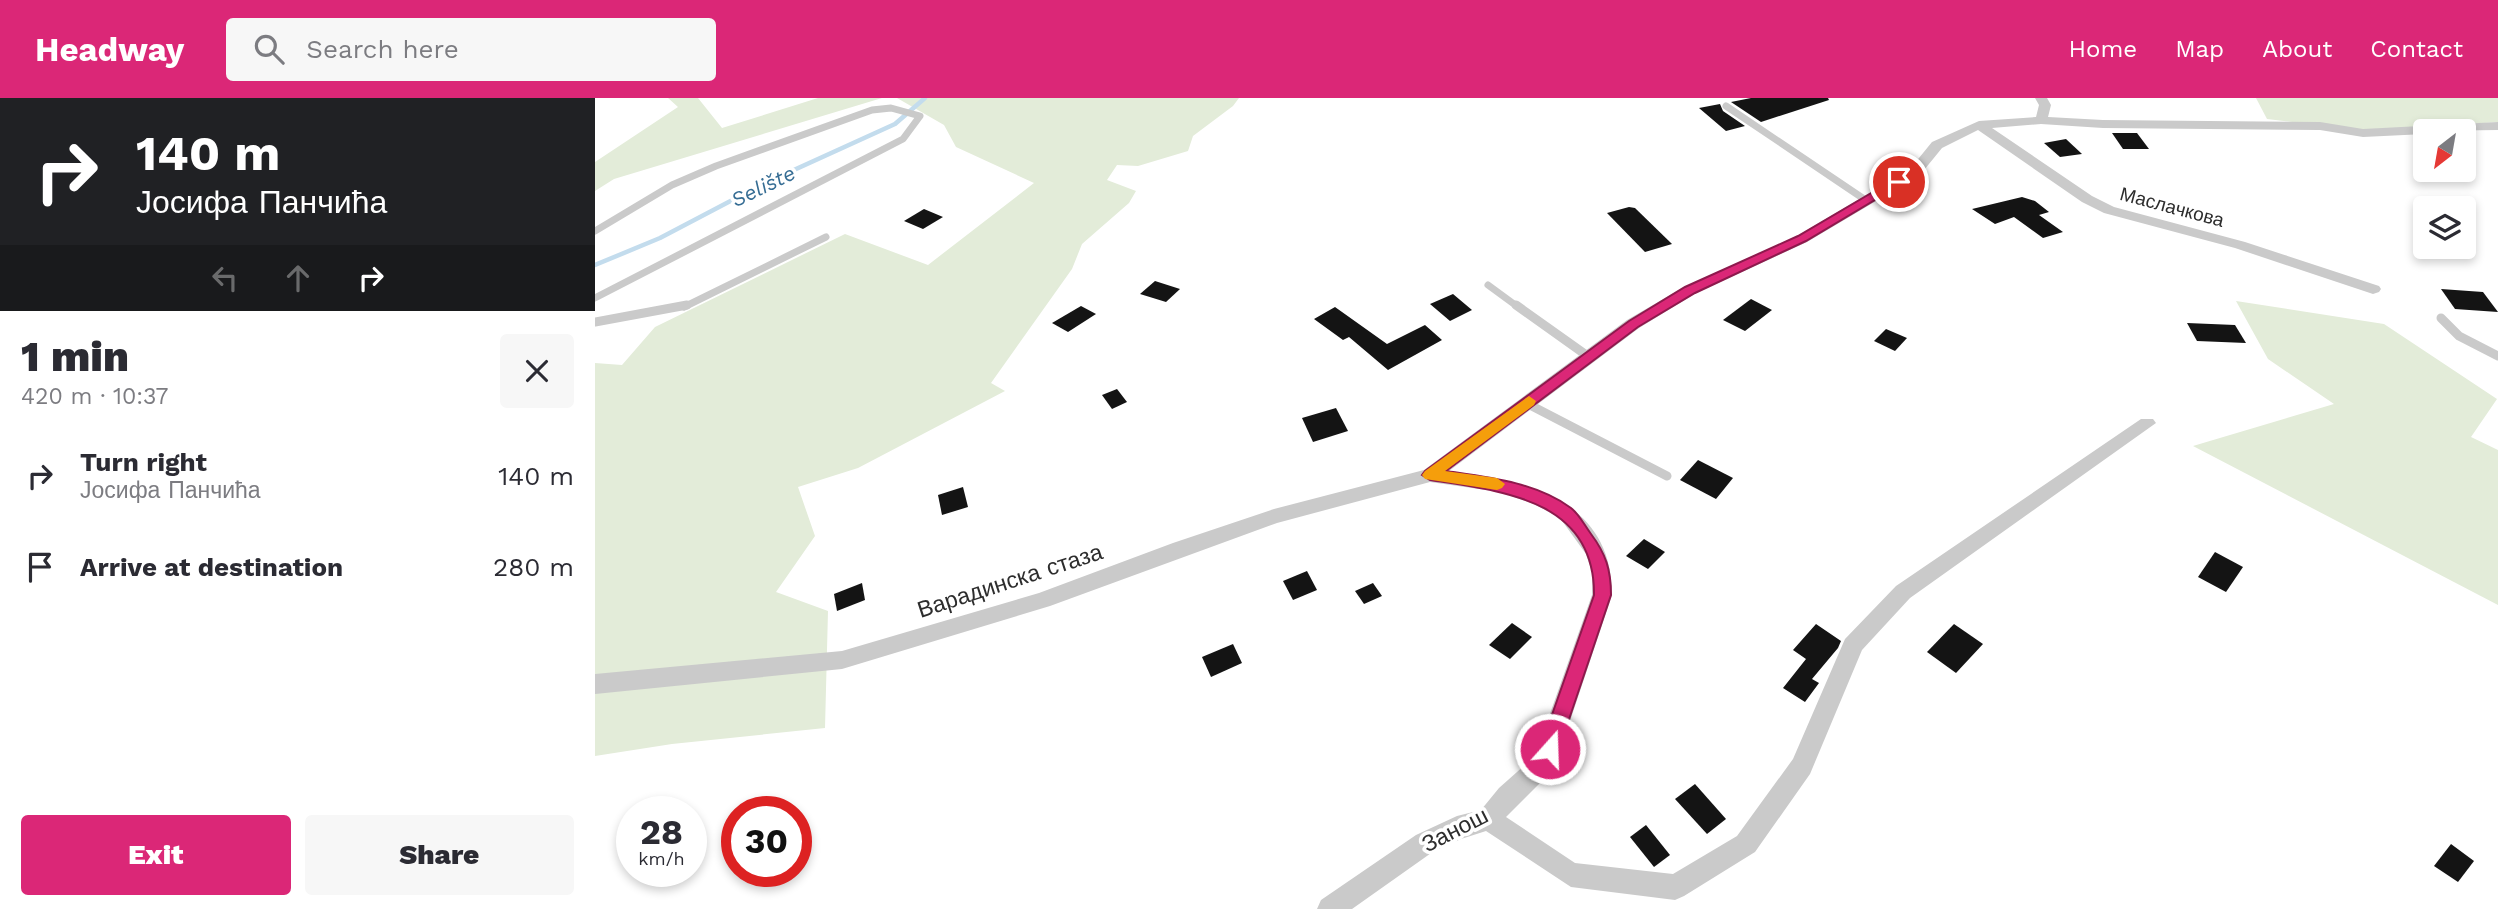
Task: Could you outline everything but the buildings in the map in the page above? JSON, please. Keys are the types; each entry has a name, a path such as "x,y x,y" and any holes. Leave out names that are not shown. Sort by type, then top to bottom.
{"street":[{"path":"2041,98 2045,105 2041,120"},
{"path":"1430,475 1633,324 1690,290 1802,239 1915,172 1937,145 1979,125 2041,120 2103,124 2320,126 2363,133 2498,126"},
{"name":"Маслачкова","path":"1979,125 2087,199 2109,210 2240,245 2373,289"},
{"path":"1489,819 1571,876 1675,887 1747,844 1801,765 1853,645 1903,592 2147,423"},
{"name":"Варадинска стаза","path":"595,684 842,660 1043,600 1273,516 1430,475"},
{"name":"Занош","path":"1330,909 1425,844 1457,828 1489,819 1508,796 1544,763 1602,595 1602,572 1585,534 1567,513 1541,499 1502,485 1430,475"}],"lane":[{"path":"1726,106 1867,201"},
{"path":"595,231 671,185 872,110 891,108 920,116 903,139 595,298"},
{"path":"595,322 683,307 826,237"},
{"path":"1489,285 1589,357"},
{"path":"2441,318 2464,339 2498,356"},
{"path":"1526,403 1667,476"}],"green space":[{"path":"668,98 698,98 722,128 818,98 882,98 614,179 595,191 595,162 678,107"},
{"path":"897,98 1239,98 1233,106 1193,136 1188,151 1138,166 1117,165 1107,180 1136,191 1129,203 1082,244 1072,269 991,383 1005,391 858,468 798,487 815,536 776,592 828,611 825,728 672,744 595,756 595,363 622,365 655,327 845,234 928,265 1034,183 956,147 944,125"},
{"path":"2256,98 2498,98 2498,122 2476,124 2476,119 2413,119 2413,128 2368,131 2267,119"},
{"path":"2236,301 2384,324 2497,399 2471,437 2498,450 2498,605 2193,446 2334,404 2268,359"}],"waterway":[{"name":"Selište","path":"595,265 660,238 761,185 895,124 925,98"}],"slow traffic":[{"path":"1497,484 1430,475 1529,401"}],"route":[{"path":"1550,749 1602,595 1602,572 1595,551 1567,513 1541,499 1502,485 1430,475 1460,450 1633,324 1690,290 1802,239 1899,182"}]}
